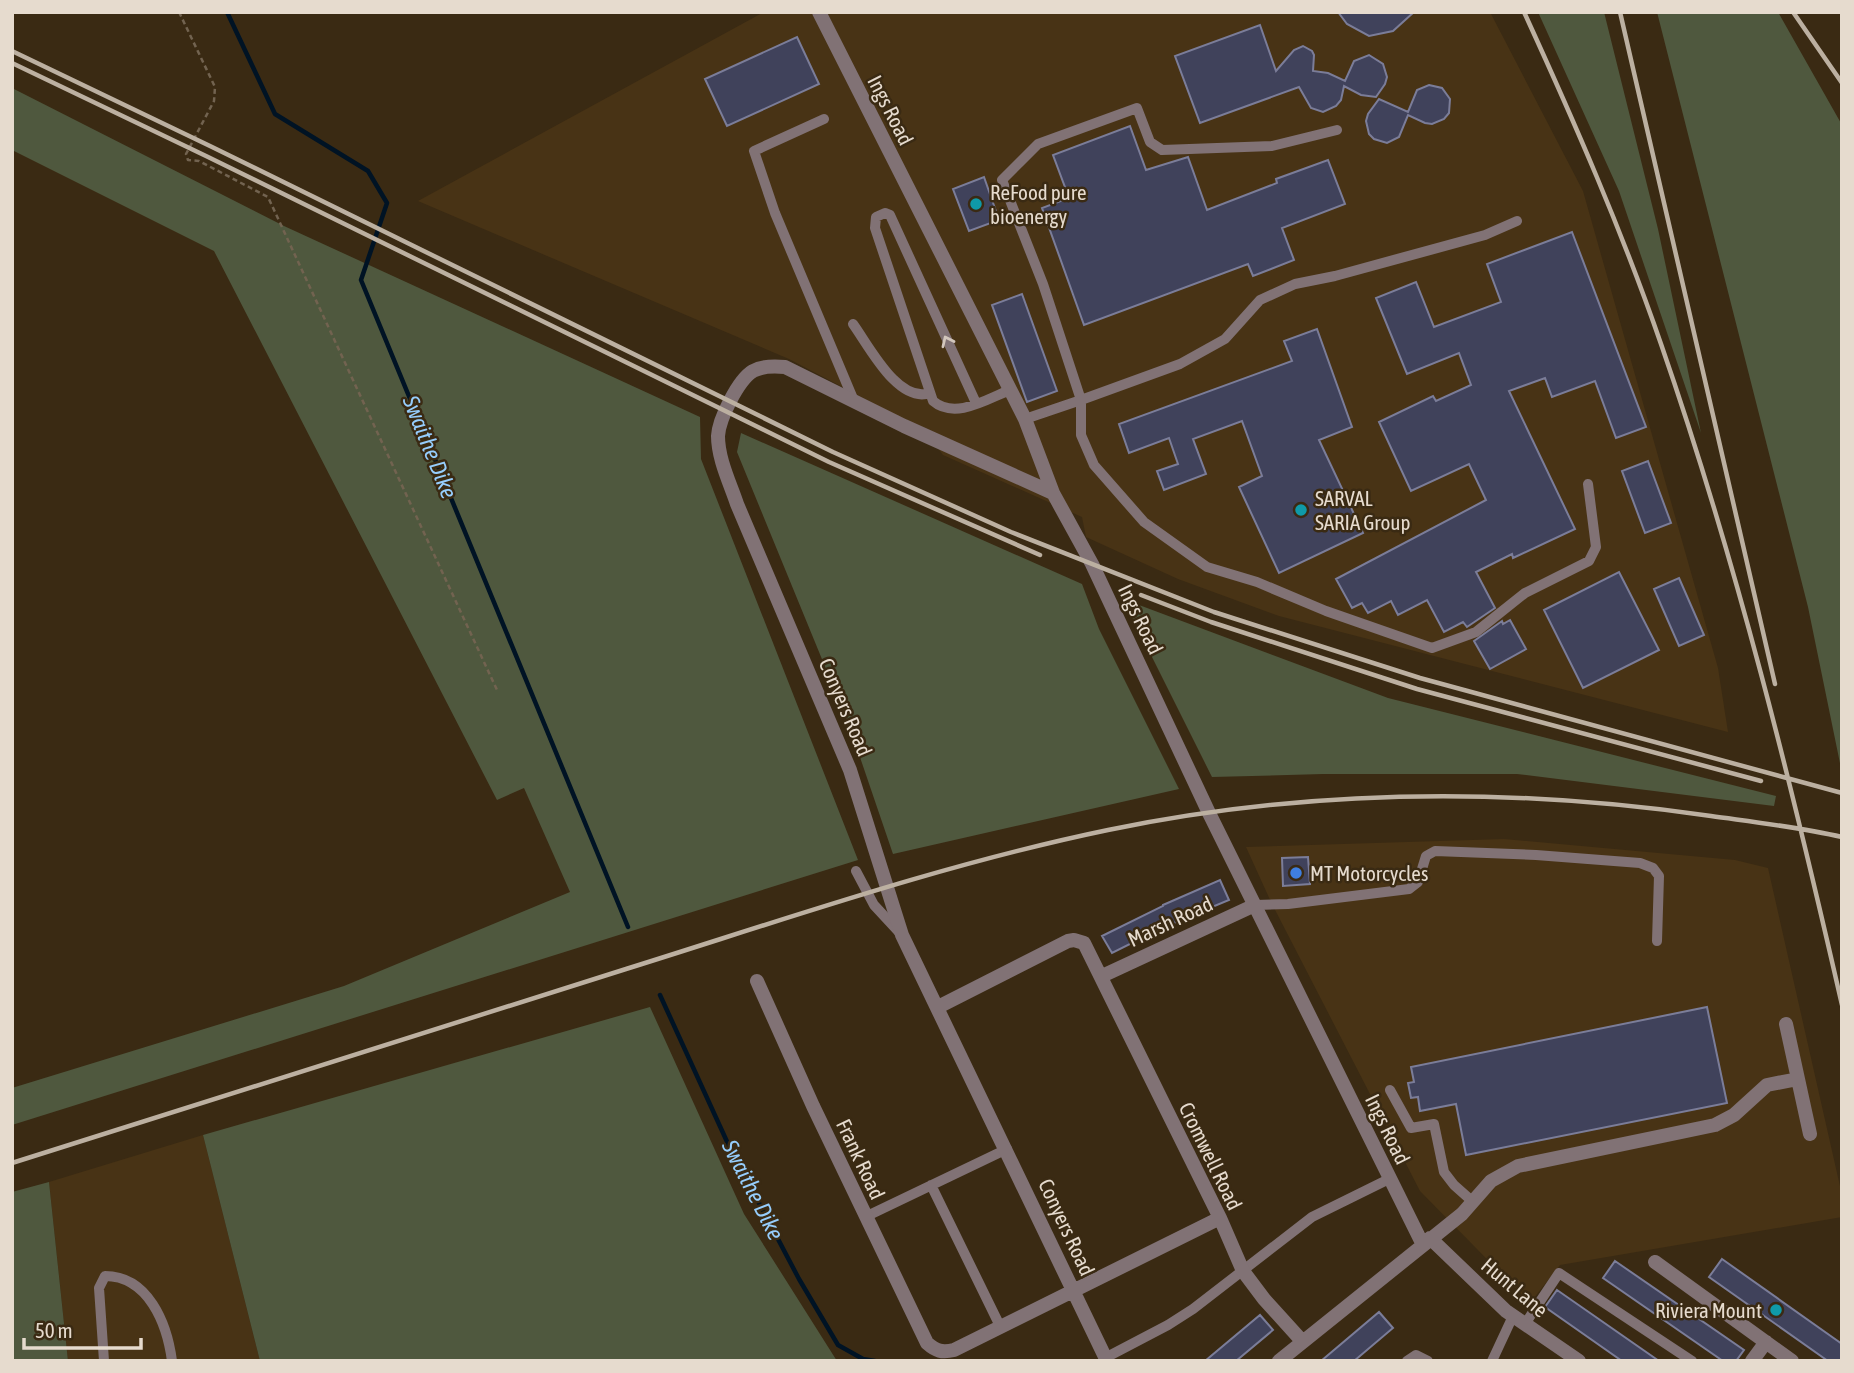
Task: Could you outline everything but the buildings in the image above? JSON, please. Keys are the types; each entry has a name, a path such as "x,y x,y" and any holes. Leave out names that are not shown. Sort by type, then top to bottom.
{"street":[{"name":"Ings Road","path":"819,12 1025,419 1053,493 1092,564 1389,1179 1426,1241"},
{"name":"Conyers Road","path":"1053,493 904,426 785,366 754,371 738,386 719,428 718,439 723,465 737,504 849,770 902,935 939,1007 1106,1359"},
{"name":"Marsh Road","path":"1102,976 1255,905"},
{"name":"Cromwell Road","path":"939,1007 1074,940 1084,943 1220,1218 1243,1271 1302,1341"},
{"name":"Frank Road","path":"757,981 865,1217 927,1343 935,1350 954,1350 1000,1326"},
{"path":"1786,1024 1810,1134"},
{"path":"1279,1361 1462,1214 1491,1181 1518,1166 1715,1125 1734,1115 1767,1085 1798,1079"},
{"path":"1000,1326 1220,1218"},
{"name":"Hunt Lane","path":"1426,1241 1519,1320 1578,1361"},
{"path":"1655,1262 1792,1361"},
{"path":"1752,1361 1766,1342"}],"lane":[{"path":"1338,130 1272,146 1162,150 1150,142 1137,108 1038,144 1002,180 1043,284 1081,400 1081,435 1094,464 1144,522 1207,567 1257,582 1325,611 1433,648 1476,632 1525,593 1589,561 1595,548 1588,484"},
{"path":"824,119 754,151 775,212 854,401"},
{"path":"976,403 890,215 885,212 876,217 876,228 933,401 941,408 960,409 976,403 1010,390"},
{"path":"1025,419 1192,358 1226,339 1260,300 1295,284 1335,276 1485,235 1517,221"},
{"path":"853,324 891,378 901,387 921,396 930,393"},
{"path":"1255,905 1288,904 1409,889 1418,882 1426,856 1435,851 1640,863 1653,868 1659,876 1657,941"},
{"path":"856,871 874,905 902,935"},
{"path":"1390,1090 1411,1128 1434,1124 1444,1172 1472,1201"},
{"path":"865,1217 1007,1149"},
{"path":"1106,1359 1168,1325 1312,1217 1389,1179"},
{"path":"931,1185 1000,1326"},
{"path":"1492,1361 1519,1320 1559,1273 1692,1361"},
{"path":"104,1361 99,1288 104,1276 119,1276 133,1283 156,1308 166,1327 172,1361"},
{"path":"1407,1361 1416,1355 1428,1361"}],"path":[{"path":"180,12 215,87 214,101 186,154 188,160 199,161 268,197 497,690"}],"shaded area":[{"path":"764,12 1490,12 1583,191 1718,668 1728,732 1279,616 1178,579 1086,537 1082,517 943,455 924,430 789,359 418,201"},
{"path":"1504,839 1735,860 1768,868 1842,1195 1842,1217 1560,1265 1530,1303 1420,1191 1271,902 1246,847"},
{"path":"203,1135 260,1361 68,1361 49,1182"}],"green space":[{"path":"1538,12 1604,12 1658,229 1701,433 1619,191"},
{"path":"1657,12 1778,12 1842,125 1842,773 1808,607"},
{"path":"12,88 284,226 700,417 701,459 858,860 12,1125 12,1088 344,986 570,892 524,788 497,800 214,251 12,150"},
{"path":"741,433 1082,584 1099,629 1179,789 893,854 849,725 737,452"},
{"path":"1123,599 1388,698 1776,796 1774,806 1517,774 1212,777"},
{"path":"650,1007 744,1214 837,1361 260,1361 203,1135"},
{"path":"49,1182 68,1361 12,1361 12,1192"}],"waterway":[{"name":"Swaithe Dike","path":"227,12 275,114 368,171 387,203 361,280 628,927"},
{"name":"Swaithe Dike","path":"660,995 729,1146 799,1279 838,1345 863,1359 875,1361"}],"railway":[{"path":"1524,12 1614,218 1688,425 1738,589 1803,838 1842,1005"},
{"path":"1620,12 1775,684"},
{"path":"1793,12 1842,83"},
{"path":"12,51 833,452 1011,532 1214,612 1420,678 1842,793"},
{"path":"12,63 829,462 1040,555"},
{"path":"1141,595 1211,622 1417,689 1761,781"},
{"path":"12,1163 866,893 1047,844 1183,816 1333,800 1485,797 1636,807 1777,825 1842,837"}],"place":[{"name":"ReFood pure bioenergy","path":"976,204"},
{"name":"SARVAL SARIA Group","path":"1301,510"},
{"name":"MT Motorcycles","path":"1296,873"},
{"name":"Riviera Mount","path":"1776,1310"}]}
